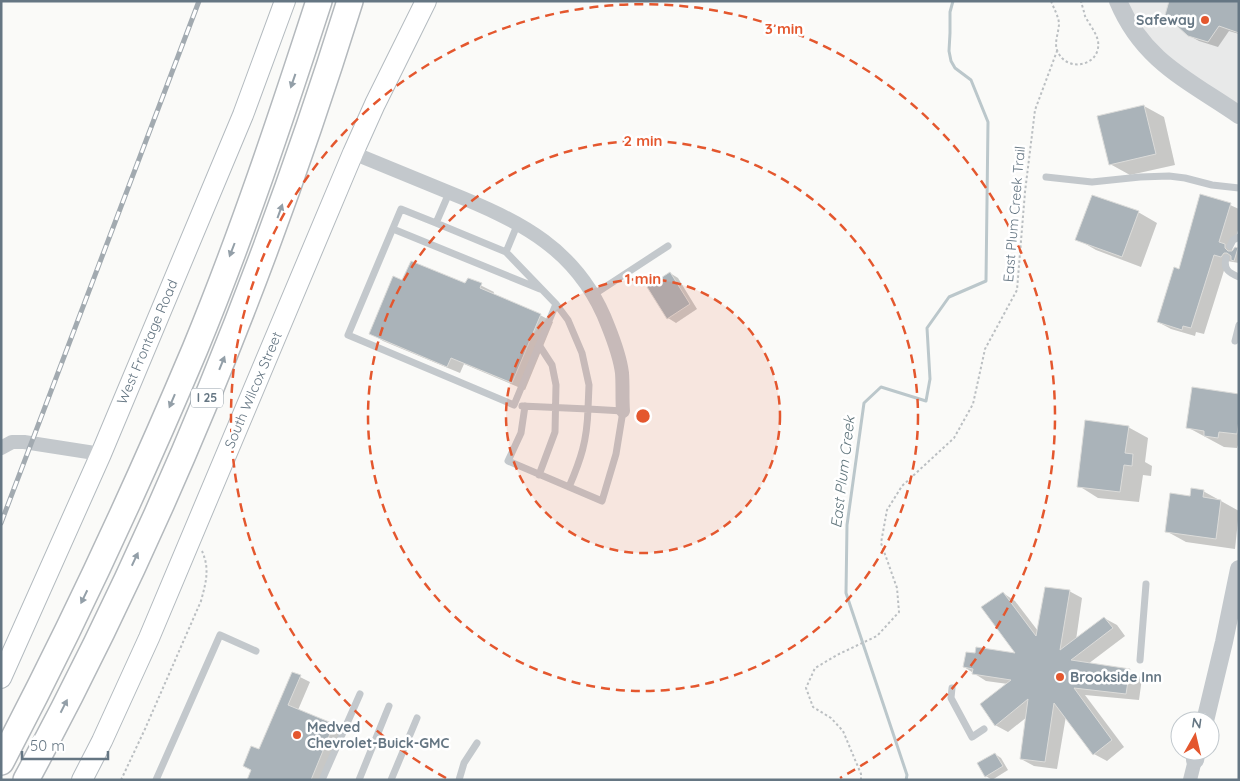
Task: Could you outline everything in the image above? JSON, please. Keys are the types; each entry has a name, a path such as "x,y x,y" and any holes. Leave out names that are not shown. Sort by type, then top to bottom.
{"highway":[{"name":"I 25","path":"1,762 109,546 192,356 249,206 318,1"},
{"name":"I 25","path":"26,780 110,615 222,362 288,188 350,1"}],"main road":[{"name":"West Frontage Road","path":"1,678 101,454 243,115 285,1"},
{"name":"South Wilcox Street","path":"82,780 149,638 353,153 426,1"}],"street":[{"path":"1118,1 1132,30 1159,61 1239,115"},
{"path":"353,153 449,192 518,223 551,245 565,258 593,295 605,318 620,359 623,411"},
{"path":"3,445 12,442 24,442 101,454"},
{"path":"1207,711 1239,569"},
{"path":"1190,780 1195,761"}],"lane":[{"path":"1046,177 1092,182 1169,176 1212,185 1239,188"},
{"path":"436,223 449,192"},
{"path":"525,406 521,433 508,461 539,475 602,501 616,454 623,411 588,410 525,406 514,406 348,336 401,208 506,252 556,304 568,320 582,353 589,385 588,410 587,434 581,459 569,487"},
{"path":"506,252 518,223"},
{"path":"393,229 543,290"},
{"path":"1230,246 1232,240 1239,238"},
{"path":"593,295 668,246"},
{"path":"1226,258 1225,267 1228,272 1239,277"},
{"path":"514,406 556,304"},
{"path":"1235,342 1239,325"},
{"path":"538,345 552,365 556,385 554,432 539,475"},
{"path":"1140,660 1146,584"},
{"path":"156,780 220,635 256,651"},
{"path":"952,688 951,698 972,737 984,729"},
{"path":"322,780 360,694"},
{"path":"360,780 389,706"},
{"path":"391,780 418,718"},
{"path":"459,780 464,763 477,743"}],"path":[{"name":"East Plum Creek Trail","path":"861,780 861,774 843,731 831,718 813,707 806,688 814,668 877,636 899,612 897,588 881,543 887,510 902,486 954,438 973,404 985,349 1017,290 1025,192 1035,110 1057,51 1058,16 1051,1"},
{"path":"1057,51 1062,57 1076,66 1084,64 1095,54 1098,41 1085,16 1081,1"},
{"path":"121,780 201,600 207,578 207,568 201,548"}],"shaded area":[{"path":"1118,1 1239,1 1239,115 1174,73"}],"building":[{"name":"Safeway","path":"1169,1 1239,1 1239,33 1219,26 1208,42 1188,36 1165,15"},
{"path":"1144,105 1156,154 1109,165 1097,116"},
{"path":"1200,194 1231,203 1219,242 1225,244 1225,248 1228,251 1232,251 1235,247 1238,248 1234,261 1231,260 1231,256 1227,253 1224,253 1221,257 1214,255 1191,328 1183,326 1182,330 1157,322 1174,267 1179,269"},
{"path":"1092,195 1139,211 1122,257 1075,240"},
{"path":"411,261 465,283 468,278 482,283 480,288 541,314 512,383 451,358 447,367 369,334 393,276 402,280"},
{"path":"670,272 690,304 667,319 647,287"},
{"path":"1192,387 1239,394 1237,434 1219,432 1218,438 1204,436 1204,431 1186,428"},
{"path":"1085,420 1129,426 1125,453 1133,454 1132,466 1124,465 1120,492 1077,487"},
{"path":"1191,488 1204,490 1203,497 1221,500 1216,539 1165,532 1170,493 1190,496"},
{"name":"Brookside Inn","path":"1045,587 1070,590 1060,650 1104,617 1113,628 1071,660 1130,669 1126,694 1074,688 1112,740 1093,755 1054,703 1045,762 1020,759 1028,699 995,726 980,704 1011,680 972,674 973,669 963,667 966,652 975,653 976,647 1015,653 981,607 1003,592 1036,636"},
{"name":"Medved Chevrolet-Buick-GMC","path":"292,672 301,675 288,705 334,724 311,780 247,780 251,770 243,766 251,746 259,749"},
{"path":"995,753 1003,766 985,777 977,763"}],"waterway":[{"name":"East Plum Creek","path":"906,780 907,775 846,593 847,525 864,403 881,387 926,401 930,379 927,328 949,297 986,281 988,122 971,80 955,68 951,61 949,51 950,12 953,1"}],"railway":[{"path":"1,523 199,1"}],"place":[{"name":"Safeway","path":"1205,20"},
{"name":"Brookside Inn","path":"1060,677"},
{"name":"Medved Chevrolet-Buick-GMC","path":"297,735"}]}
